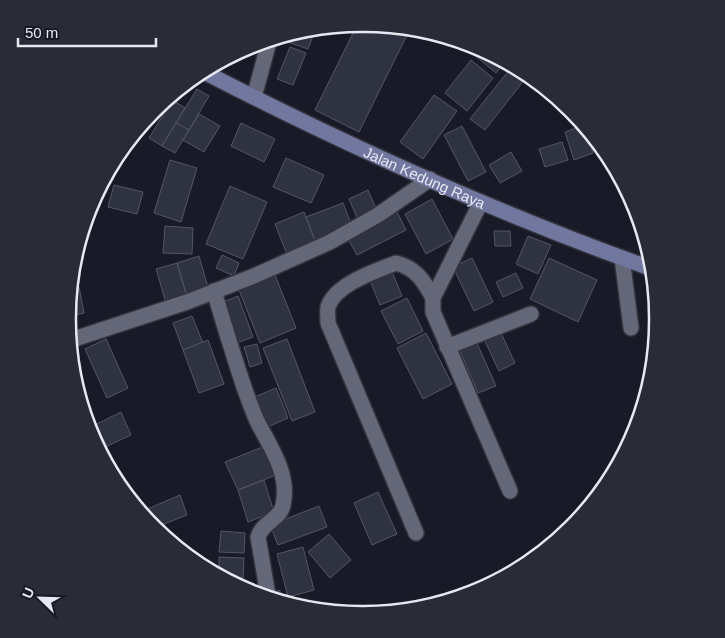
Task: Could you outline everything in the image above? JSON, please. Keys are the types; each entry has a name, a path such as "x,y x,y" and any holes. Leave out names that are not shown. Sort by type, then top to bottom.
{"street":[{"path":"254,97 267,49"},
{"name":"Jalan Kedung Raya","path":"211,76 481,202 644,266"},
{"path":"77,338 178,305 330,242 378,215 430,179"},
{"path":"481,202 433,298 432,312 510,491"},
{"path":"622,258 631,328"},
{"path":"416,533 328,323 328,307 336,294 363,276 396,263 414,270 424,282 433,298"},
{"path":"214,291 245,391 277,460 284,481 285,496 283,509 260,530 258,537 267,589"},
{"path":"447,347 531,314"}],"building":[{"path":"353,32 406,36 359,132 315,110"},
{"path":"312,37 308,49 288,42"},
{"path":"290,47 306,53 293,85 277,79"},
{"path":"474,55 500,68 496,73"},
{"path":"471,60 493,78 467,111 445,93"},
{"path":"508,72 523,82 485,130 470,119"},
{"path":"197,89 209,96 189,130 176,123"},
{"path":"434,95 457,111 423,159 400,142"},
{"path":"176,102 185,108 162,146 149,138 165,112"},
{"path":"199,114 220,126 204,152 183,140"},
{"path":"176,123 189,130 175,153 162,146"},
{"path":"241,123 275,139 264,162 231,146"},
{"path":"462,126 486,172 468,181 444,135"},
{"path":"576,128 591,146 593,153 574,160 565,132"},
{"path":"562,142 568,160 545,167 539,149"},
{"path":"511,152 522,171 500,183 489,165"},
{"path":"286,158 324,175 311,203 273,187"},
{"path":"170,160 197,168 181,222 154,213"},
{"path":"114,185 143,192 137,214 108,207"},
{"path":"230,186 267,202 243,259 206,244"},
{"path":"368,190 377,211 358,220 349,199"},
{"path":"432,199 453,239 426,254 405,214"},
{"path":"343,203 352,226 315,241 306,217"},
{"path":"304,212 315,241 286,252 275,224"},
{"path":"397,212 406,230 357,255 347,237"},
{"path":"165,226 193,228 192,254 163,253"},
{"path":"494,231 510,231 511,246 495,246"},
{"path":"528,236 551,245 538,274 516,264"},
{"path":"222,255 239,263 234,276 216,268"},
{"path":"199,256 209,291 187,297 177,263"},
{"path":"472,258 493,302 474,311 453,267"},
{"path":"549,258 597,280 578,322 530,299"},
{"path":"177,263 187,297 166,303 156,269"},
{"path":"390,267 402,296 380,305 368,276"},
{"path":"516,273 523,288 503,297 496,282"},
{"path":"275,275 296,328 260,343 239,290"},
{"path":"78,287 84,313 76,314 77,300"},
{"path":"238,296 253,337 234,344 219,304"},
{"path":"407,298 423,331 398,344 381,311"},
{"path":"192,316 203,343 183,350 173,323"},
{"path":"500,331 515,363 499,371 484,339"},
{"path":"426,333 452,384 423,399 397,348"},
{"path":"106,339 128,388 107,398 85,349"},
{"path":"287,339 315,412 292,421 263,348"},
{"path":"208,340 224,384 199,393 183,350"},
{"path":"477,343 496,386 478,393 460,351"},
{"path":"257,344 262,363 250,367 244,347"},
{"path":"276,388 288,418 263,429 250,399"},
{"path":"121,412 131,435 106,447 96,424"},
{"path":"265,446 276,475 238,490 225,462"},
{"path":"264,480 274,512 248,522 238,490"},
{"path":"378,492 397,534 372,545 354,503"},
{"path":"180,495 187,515 163,524 148,509"},
{"path":"319,506 327,527 278,545 270,525"},
{"path":"221,531 245,533 244,553 219,552"},
{"path":"329,534 351,560 330,578 308,552"},
{"path":"303,547 314,590 288,596 277,554"},
{"path":"219,557 244,558 243,578 219,567"}]}
